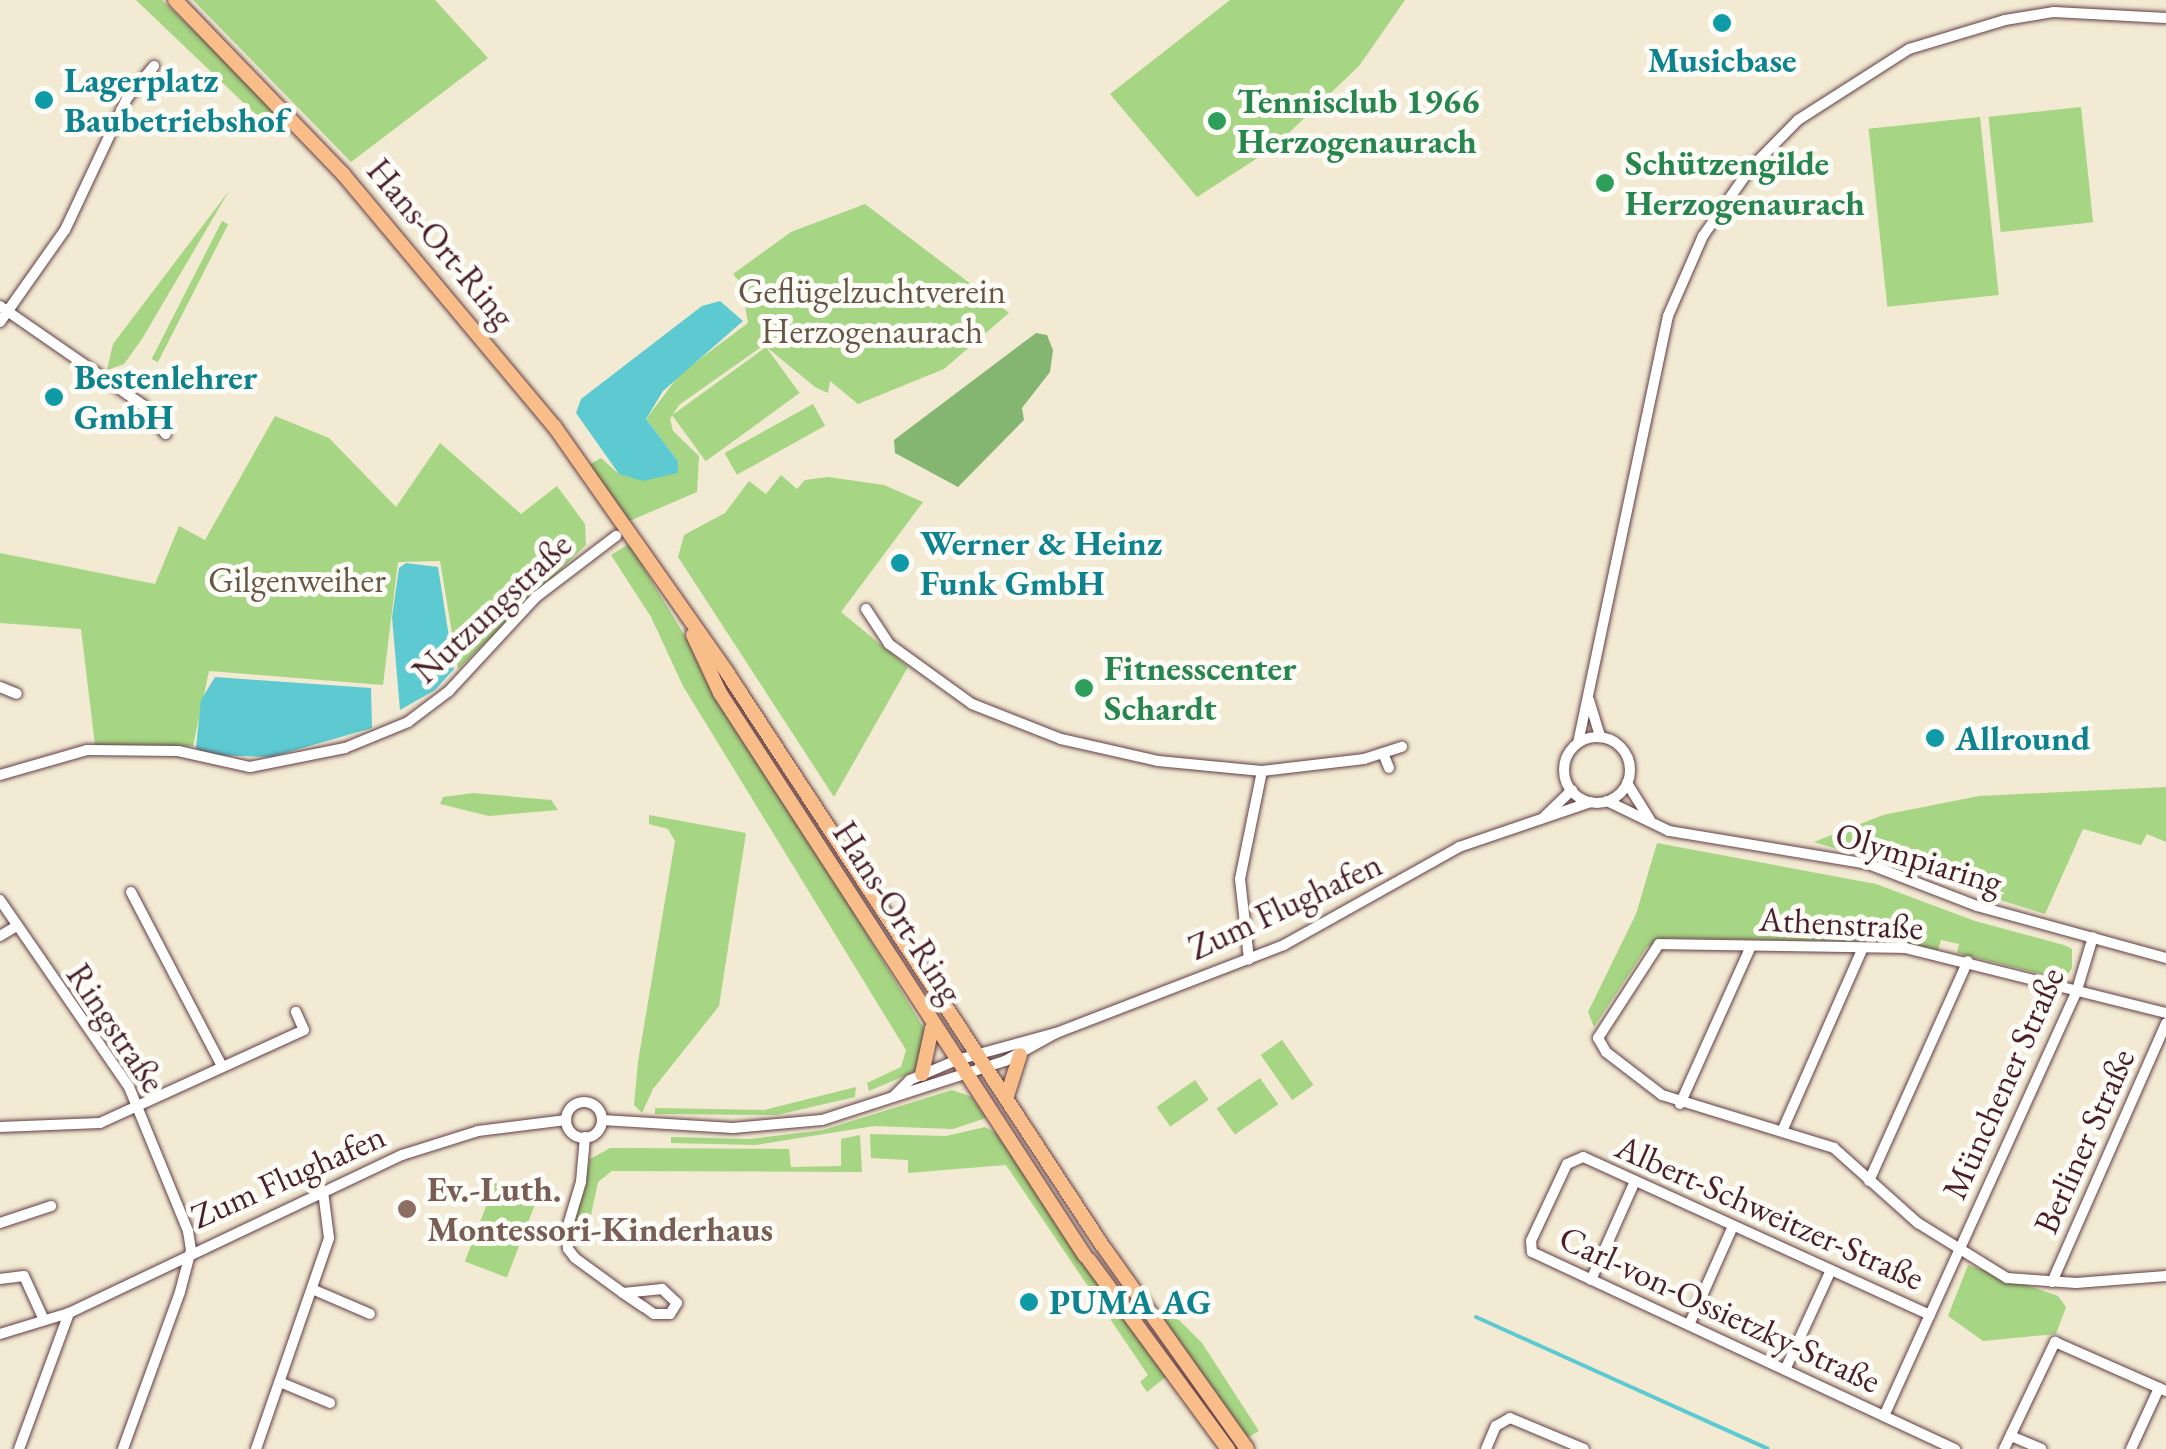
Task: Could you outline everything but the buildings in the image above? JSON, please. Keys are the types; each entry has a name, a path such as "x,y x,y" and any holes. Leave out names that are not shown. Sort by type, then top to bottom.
{"main road":[{"name":"Hans-Ort-Ring","path":"174,0 290,116 436,280 618,516 674,594 1103,1247 1247,1449"},
{"name":"Hans-Ort-Ring","path":"674,594 720,693 989,1110 1087,1258 1228,1449"},
{"path":"922,1074 934,1046 932,1022"},
{"path":"1006,1100 1027,1052"}],"street":[{"path":"1627,783 1607,801 1591,802 1572,790 1566,761 1578,743 1630,509 1658,351 1688,266 1750,170 1798,120 1909,49 2005,20 2112,12 2166,18"},
{"path":"0,322 4,308 65,230 127,98 154,66"},
{"path":"4,308 143,405 166,434"},
{"name":"Nutzungstraße","path":"0,775 87,750 178,751 250,767 346,748 408,722 449,691 536,597 616,536"},
{"path":"866,609 889,644 972,704 1060,739 1158,761 1262,771 1402,747"},
{"path":"0,687 17,694"},
{"path":"1587,693 1600,737 1626,755 1627,783 1654,825"},
{"path":"1578,743 1600,737"},
{"path":"1383,753 1389,768"},
{"path":"1249,958 1240,878 1262,771"},
{"name":"Zum Flughafen","path":"1535,823 1572,790"},
{"name":"Olympiaring","path":"1607,801 1654,825 1868,864 1977,906 2166,958"},
{"name":"Zum Flughafen","path":"893,1098 922,1074 976,1054 1056,1033 1249,958 1356,909 1459,847 1591,802"},
{"path":"132,892 222,1066"},
{"name":"Ringstraße","path":"0,900 140,1108 191,1250"},
{"path":"0,936 15,927"},
{"name":"Münchener Straße","path":"1884,1416 2076,990 2093,937"},
{"name":"Athenstraße","path":"1680,1104 1647,1086 1598,1038 1659,944 1905,948 2166,1012"},
{"path":"1751,946 1680,1104 1783,1129 1834,1148 1869,1181 1960,1249 2008,1278 2052,1282 2166,1275"},
{"path":"1783,1129 1863,948"},
{"path":"1869,1181 1968,961"},
{"path":"0,1127 100,1123 140,1108 304,1030 296,1012"},
{"name":"Berliner Straße","path":"2052,1282 2166,1023"},
{"name":"Zum Flughafen","path":"602,1120 791,1125 985,1068 1027,1052 1056,1033"},
{"path":"585,1102 602,1120 595,1134 585,1137 574,1134 566,1120 574,1105 585,1102"},
{"name":"Zum Flughafen","path":"0,1334 42,1315 69,1312 191,1250 438,1142 566,1120"},
{"path":"585,1137 566,1242 575,1258 623,1293 659,1315 670,1314 677,1303 662,1289 623,1293"},
{"name":"Albert-Schweitzer-Straße","path":"1532,1252 1531,1241 1574,1159 1636,1181 1930,1315"},
{"path":"1591,1280 1636,1181"},
{"path":"256,1449 282,1383 330,1230 323,1191"},
{"path":"0,1223 51,1206"},
{"path":"1689,1325 1734,1226"},
{"path":"123,1449 191,1250"},
{"name":"Carl-von-Ossietzky-Straße","path":"1532,1252 1956,1449"},
{"path":"1785,1370 1831,1270"},
{"path":"0,1279 24,1276 42,1315"},
{"path":"312,1289 370,1314"},
{"path":"19,1449 69,1312"},
{"path":"2004,1449 2055,1342 2162,1390 2132,1449"},
{"path":"282,1383 330,1403"},
{"path":"1486,1449 1496,1426 1516,1419 1584,1449"},
{"path":"2010,1436 2041,1449"},
{"path":"1551,1449 1556,1437"}],"green space":[{"path":"136,0 162,0 277,113 271,129"},
{"path":"193,0 435,0 488,58 351,162"},
{"name":"Tennisclub 1966 Herzogenaurach","path":"1230,0 1405,0 1359,66 1273,148 1197,197 1110,94"},
{"path":"2081,107 2093,222 2001,232 1989,117"},
{"path":"1980,117 1999,295 1887,307 1869,129"},
{"path":"229,191 142,339 124,364 107,370 113,344"},
{"name":"Geflügelzuchtverein Herzogenaurach","path":"865,204 1009,313 944,369 858,404 830,381 828,393 815,387 764,345 679,405 670,419 673,431 699,456 697,492 627,522 587,466 601,458 619,474 678,461 646,419 680,374 748,323 745,306 754,299 733,274 791,232"},
{"path":"222,221 228,224 158,362 152,359"},
{"path":"1036,333 1047,335 1053,350 1050,372 1022,408 1024,420 958,487 895,453 894,440"},
{"path":"766,347 800,393 706,461 672,415"},
{"path":"813,404 825,426 737,475 725,453"},
{"name":"Gilgenweiher","path":"275,416 329,438 396,507 440,443 521,514 557,486 585,524 586,545 458,669 440,561 398,562 383,685 209,671 193,746 95,745 81,629 0,623 0,553 155,584 179,526 205,540"},
{"path":"781,475 797,489 805,480 828,477 884,485 923,502 841,612 908,667 834,797 678,557 684,535 725,513 749,481 766,494"},
{"path":"629,544 925,1030 916,1071 869,1091 867,1083 901,1067 906,1050 683,686 651,617 611,555"},
{"path":"2166,787 2166,842 2147,834 2141,845 2083,829 2045,914 1814,842 1883,815 1979,796"},
{"path":"473,793 551,800 558,810 489,816 440,804 443,797"},
{"path":"649,815 746,833 719,1006 653,1089 642,1113 634,1105 638,1062 675,841 668,829 649,824"},
{"path":"1657,843 1876,884 1975,921 2064,945 2072,949 2072,968 2067,975 2041,974 1957,953 1959,944 1941,940 1938,950 1898,942 1666,938 1647,947 1594,1027 1588,1012 1636,914"},
{"path":"1282,1040 1314,1085 1292,1100 1261,1055"},
{"path":"1260,1078 1278,1104 1235,1135 1217,1108"},
{"path":"1195,1080 1209,1100 1170,1127 1156,1107"},
{"path":"856,1087 855,1097 777,1115 655,1114 655,1108 764,1110"},
{"path":"952,1090 972,1097 986,1118 953,1129 874,1126 756,1145 671,1143 671,1137 750,1139 823,1130"},
{"path":"985,1127 999,1135 1167,1376 1147,1392 1140,1382 1148,1375 1006,1165 908,1173 908,1160 871,1158 870,1134 946,1136"},
{"path":"860,1135 862,1172 612,1171 598,1182 585,1243 570,1239 590,1159 610,1148 789,1149 791,1167 841,1166 841,1139"},
{"path":"495,1183 537,1199 507,1278 465,1261"},
{"path":"1968,1265 2058,1296 2066,1307 2056,1334 1983,1341 1948,1316"},
{"path":"1158,1315 1179,1320 1202,1343 1259,1431 1247,1438"}],"water":[{"path":"720,301 743,321 663,391 646,419 678,461 678,473 643,481 619,474 576,413 581,399 702,306"},
{"name":"Gilgenweiher","path":"406,563 438,567 454,669 435,690 400,710 392,617 399,568"},
{"name":"Gilgenweiher","path":"215,677 371,688 372,728 271,757 208,755 196,748 201,700"}],"waterway":[{"path":"1476,1317 1768,1449"}],"place":[{"name":"Musicbase","path":"1722,23"},
{"name":"Lagerplatz Baubetriebshof","path":"44,100"},
{"name":"Tennisclub 1966 Herzogenaurach","path":"1217,121"},
{"name":"Schützengilde Herzogenaurach","path":"1605,183"},
{"name":"Bestenlehrer GmbH","path":"54,397"},
{"name":"Werner & Heinz Funk GmbH","path":"900,563"},
{"name":"Fitnesscenter Schardt","path":"1084,688"},
{"name":"Allround","path":"1935,738"},
{"name":"Ev.-Luth. Montessori-Kinderhaus","path":"407,1209"},
{"name":"PUMA AG","path":"1029,1302"}]}
